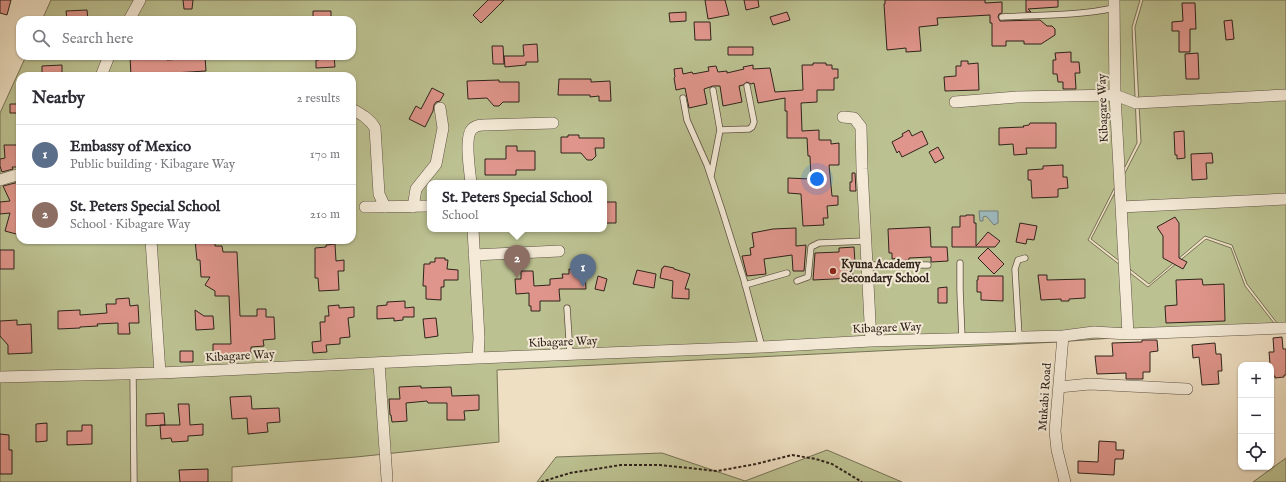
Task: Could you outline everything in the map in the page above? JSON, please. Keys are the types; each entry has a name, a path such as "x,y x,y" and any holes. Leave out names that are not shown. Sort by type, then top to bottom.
{"street":[{"path":"131,16 140,0"},
{"name":"Kibagare Way","path":"1114,4 1115,95 1128,334"},
{"path":"103,72 107,60"},
{"path":"955,102 1017,97 1115,95 1136,103 1286,95"},
{"path":"413,207 416,189 436,164 443,128 440,108"},
{"path":"356,112 372,123 375,128 379,194 385,207"},
{"path":"843,117 854,118 861,126 871,341"},
{"path":"471,180 468,136 472,129 476,126 553,123"},
{"path":"0,180 16,175"},
{"path":"1121,207 1286,199"},
{"path":"365,207 427,206"},
{"path":"473,232 479,338 478,358"},
{"path":"151,244 160,373"},
{"path":"474,255 559,251"},
{"name":"Kibagare Way","path":"0,377 160,373 871,341 1063,336 1094,332 1128,334 1286,328"},
{"name":"Mukabi Road","path":"1063,336 1055,431 1057,450 1065,482"},
{"path":"379,363 388,478"},
{"path":"1059,387 1090,384 1187,389"}],"lane":[{"path":"1002,16 1097,12 1114,4"},
{"path":"720,130 752,128 754,122 747,86"},
{"path":"710,177 720,130 713,90"},
{"path":"682,98 687,120 710,177 745,285 762,347"},
{"path":"797,281 808,277 811,247 819,243 866,241"},
{"path":"1019,337 1015,269 1018,260 1025,258"},
{"path":"960,263 962,339"},
{"path":"867,265 928,265"},
{"path":"745,285 787,274"},
{"path":"567,308 570,354"},
{"path":"133,374 134,482"}],"path":[{"path":"541,482 570,473 621,465 660,465 717,471 792,456 816,459 832,464 862,482"}],"green space":[{"path":"51,0 1140,0 1132,27 1137,143 1088,240 1148,287 1206,239 1231,248 1245,286 1274,323 1280,326 1057,342 497,370 499,442 356,457 232,467 232,482 0,482 0,113 16,78 16,244 356,244 356,72 19,72 24,60 356,60 356,16 44,16"},
{"path":"1143,0 1286,0 1286,326 1277,323 1247,284 1232,245 1205,236 1149,284 1091,239 1141,142 1135,27"},
{"path":"827,450 902,482 537,482 556,457 662,453 745,481"},
{"path":"1286,458 1286,482 1253,482 1270,470 1274,470 1274,467"}],"water":[{"path":"979,211 998,211 998,223 994,225 986,216 983,217 983,221 980,221"}],"building":[{"path":"0,0 11,0 7,15 0,13"},
{"path":"183,0 193,0 192,9 184,9"},
{"path":"488,0 504,0 481,23 473,15"},
{"path":"705,0 725,0 729,15 708,19"},
{"path":"744,0 758,0 759,7 746,10"},
{"path":"885,0 985,0 985,3 1002,2 1002,13 999,14 998,17 1000,21 1040,20 1047,26 1052,26 1055,29 1055,35 1041,44 1024,44 1024,41 1006,41 1006,46 992,46 992,23 990,23 990,15 937,18 938,25 919,27 921,51 906,52 906,48 887,50"},
{"path":"1026,0 1058,0 1058,7 1028,9 1031,12 1026,12"},
{"path":"1182,3 1195,3 1196,29 1190,29 1190,52 1179,52 1179,31 1172,31 1172,22 1183,21"},
{"path":"87,10 88,16 67,16 66,11"},
{"path":"313,11 331,11 331,16 313,16"},
{"path":"686,12 686,21 670,22 669,13"},
{"path":"787,12 790,20 773,25 770,17"},
{"path":"1232,20 1234,39 1226,40 1224,21"},
{"path":"694,22 710,22 711,40 695,40"},
{"path":"537,44 538,62 526,62 526,65 505,67 504,56 524,56 523,45"},
{"path":"492,46 503,46 504,64 493,64"},
{"path":"728,47 753,47 753,55 728,55"},
{"path":"1071,52 1071,62 1079,62 1080,73 1075,73 1076,89 1063,89 1063,82 1058,82 1057,74 1053,74 1053,60 1056,60 1055,53"},
{"path":"1198,53 1199,79 1186,79 1185,54"},
{"path":"130,60 205,60 206,71 131,72"},
{"path":"316,60 334,60 335,67 316,68"},
{"path":"961,61 968,61 968,64 978,63 979,90 945,91 944,77 956,76 956,66 961,66"},
{"path":"813,63 826,63 826,65 832,65 832,69 838,69 838,78 834,78 834,90 817,90 817,102 801,103 802,131 819,130 819,140 831,140 831,144 839,143 839,165 829,165 832,196 838,196 838,205 827,206 828,218 823,218 824,225 803,226 801,194 788,193 788,178 811,179 810,156 808,156 807,138 787,138 787,111 785,111 785,98 758,103 754,83 751,84 747,82 739,86 742,102 723,106 720,86 713,86 704,89 707,104 689,108 685,88 676,90 674,69 682,68 683,74 692,72 693,74 709,71 708,67 716,66 718,72 727,71 727,73 753,65 753,69 770,68 775,92 803,90 802,65 813,65"},
{"path":"62,65 62,72 42,72 42,66"},
{"path":"559,79 591,79 591,82 610,81 611,101 599,101 599,96 590,97 590,95 558,95"},
{"path":"499,80 499,82 519,82 519,102 503,102 499,106 494,106 487,98 468,99 467,81"},
{"path":"432,88 444,94 440,101 436,102 434,105 433,111 425,127 409,119 416,106 421,109"},
{"path":"10,104 16,104 16,113 10,113"},
{"path":"1030,123 1056,123 1056,148 1026,148 1027,154 1014,155 1013,144 999,145 999,128 1024,127 1023,126 1029,125"},
{"path":"909,130 912,136 922,131 928,144 902,157 899,151 897,153 892,142 903,136 902,134"},
{"path":"1184,131 1185,158 1177,159 1177,155 1175,155 1174,132"},
{"path":"568,135 579,135 579,138 604,138 604,148 595,148 596,156 592,160 587,160 581,153 561,153 561,137 568,137"},
{"path":"4,145 16,145 16,167 12,167 13,169 2,172 0,159 5,158"},
{"path":"506,146 517,146 517,151 535,151 535,170 516,170 516,175 485,175 485,159 506,159"},
{"path":"938,147 944,158 935,163 929,152"},
{"path":"1212,153 1213,163 1206,163 1207,179 1192,180 1191,154"},
{"path":"1063,165 1063,177 1067,177 1068,188 1058,189 1058,197 1032,198 1031,180 1028,180 1028,170 1043,169 1043,166"},
{"path":"852,173 855,173 856,191 850,191"},
{"path":"16,183 16,234 5,231 10,213 0,214 0,202 10,201 3,186"},
{"path":"607,202 616,202 616,223 607,223"},
{"path":"974,215 974,223 976,223 976,246 988,232 1000,241 995,247 952,247 952,227 960,227 960,216"},
{"path":"1175,217 1179,223 1179,258 1187,262 1183,269 1163,258 1163,236 1157,227"},
{"path":"1020,223 1037,226 1034,240 1027,239 1026,244 1016,242"},
{"path":"930,227 931,247 947,247 948,261 931,262 931,257 909,258 909,260 898,261 898,258 892,259 892,253 889,253 888,229"},
{"path":"796,228 796,246 806,245 804,271 793,271 792,255 764,259 766,274 747,276 742,256 751,255 750,248 754,247 752,233 773,229"},
{"path":"195,244 215,244 215,246 222,246 223,252 237,252 240,316 257,316 257,309 266,309 266,317 274,317 275,339 263,340 264,346 251,347 251,358 221,359 221,354 213,354 213,344 231,344 229,296 215,296 215,291 205,285 210,277 201,277 200,260 197,260"},
{"path":"335,244 336,261 344,260 344,271 338,271 339,290 319,291 318,278 315,278 315,248"},
{"name":"Kyuna Academy Secondary School","path":"854,247 855,263 852,263 853,278 813,280 815,253 839,252 839,248"},
{"path":"988,248 1004,264 994,274 978,258"},
{"path":"0,250 14,250 14,269 0,269"},
{"path":"435,258 445,258 445,260 448,260 447,269 458,270 458,280 444,280 444,287 441,287 441,300 426,299 426,286 423,286 424,264 435,262"},
{"path":"664,266 690,274 685,289 689,289 689,299 672,298 673,281 660,278 662,268"},
{"path":"569,269 579,269 579,272 585,272 586,289 559,289 560,301 540,301 540,311 531,311 531,306 529,306 529,293 516,294 515,279 521,279 521,271 533,271 534,286 550,285 550,279 563,278 562,274 569,274"},
{"path":"637,270 656,274 654,288 633,284"},
{"path":"1038,275 1047,275 1047,280 1085,279 1085,298 1069,299 1069,301 1061,301 1061,299 1041,300"},
{"path":"598,276 607,279 604,291 595,289"},
{"path":"978,276 1003,276 1003,301 981,300 981,292 977,292"},
{"path":"1202,279 1203,285 1224,284 1225,321 1166,323 1165,306 1177,305 1176,280"},
{"path":"947,287 947,303 938,303 938,288"},
{"path":"129,298 130,306 138,305 139,323 129,323 130,334 118,334 118,323 58,329 58,311 80,310 80,315 107,313 106,304 116,304 116,299"},
{"path":"405,301 405,308 414,307 414,317 403,317 403,320 394,321 394,318 377,319 377,306 387,305 387,302"},
{"path":"339,305 339,308 354,307 354,317 348,318 350,337 340,338 340,344 326,345 327,352 313,353 312,342 321,341 320,322 325,322 325,316 329,316 328,306"},
{"path":"195,310 204,316 213,316 214,329 196,330"},
{"path":"436,318 438,336 425,338 423,319"},
{"path":"17,320 17,325 31,324 32,353 8,354 8,345 0,336 0,321"},
{"path":"1282,337 1283,349 1286,349 1286,375 1284,375 1284,377 1275,378 1274,362 1270,362 1269,352 1274,352 1273,338"},
{"path":"1142,340 1157,340 1158,351 1150,352 1150,372 1143,372 1143,379 1126,379 1126,373 1097,374 1095,356 1113,356 1112,343 1142,342"},
{"path":"1215,343 1216,354 1221,354 1222,371 1218,371 1219,384 1202,385 1199,357 1193,358 1192,345"},
{"path":"180,351 193,351 193,362 180,362"},
{"path":"421,386 421,388 451,387 452,396 479,395 479,410 464,411 465,420 447,420 447,403 428,403 427,401 406,403 407,421 392,422 389,399 400,399 399,387"},
{"path":"251,396 252,409 279,408 280,422 267,423 268,432 248,434 247,418 232,419 230,397"},
{"path":"178,404 189,404 190,425 203,424 203,435 188,436 188,441 172,442 171,438 161,439 160,425 180,425"},
{"path":"164,413 165,425 146,426 146,414"},
{"path":"47,423 47,441 36,442 36,424"},
{"path":"82,425 92,425 92,444 67,445 67,431 82,431"},
{"path":"0,434 9,435 9,450 12,450 12,474 0,474"},
{"path":"1099,441 1116,442 1116,450 1124,450 1123,459 1115,459 1114,475 1078,473 1078,461 1098,462"},
{"path":"208,469 208,482 180,482 179,470"}],"place":[{"name":"Kyuna Academy Secondary School","path":"833,271"},
{"name":"St. Peters Special School","path":"517,278"},
{"name":"Embassy of Mexico","path":"583,287"}]}
